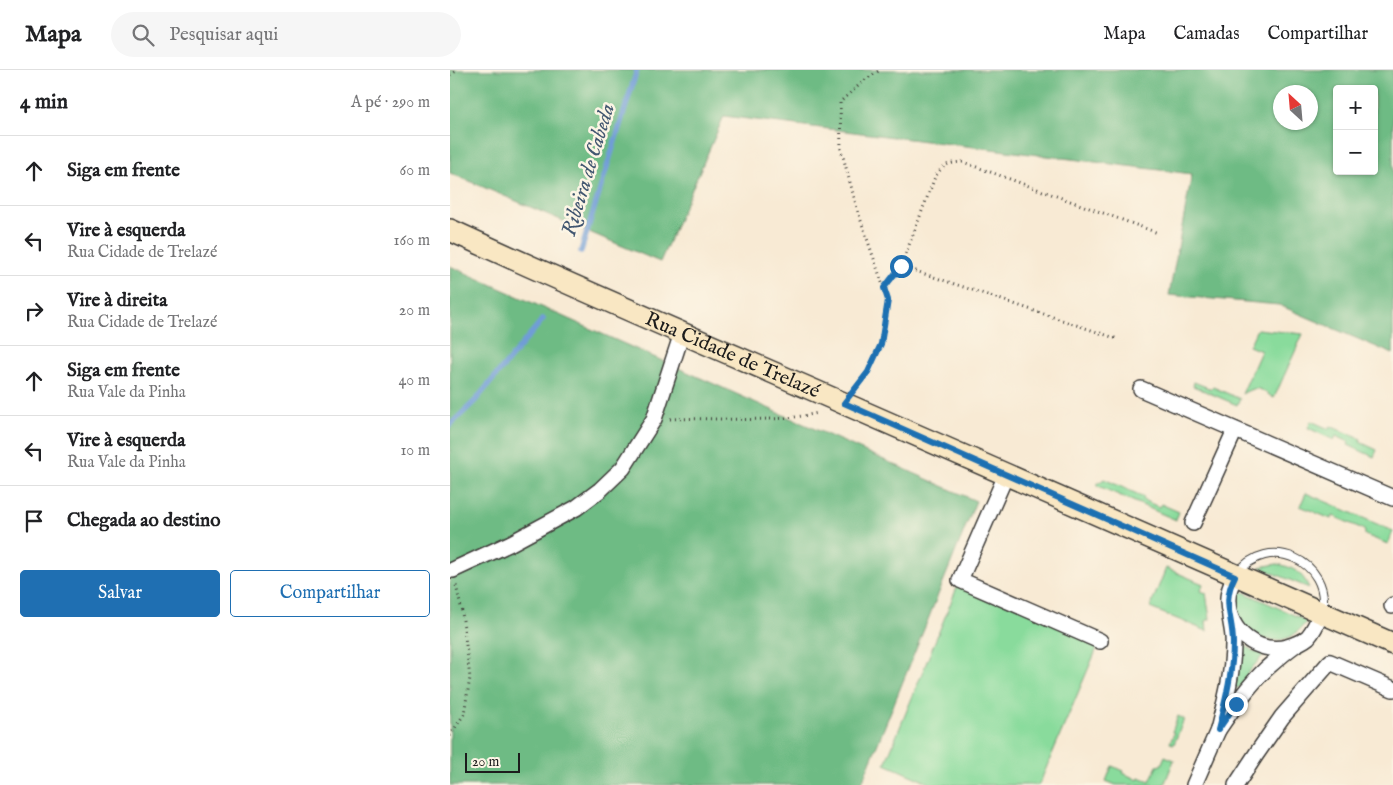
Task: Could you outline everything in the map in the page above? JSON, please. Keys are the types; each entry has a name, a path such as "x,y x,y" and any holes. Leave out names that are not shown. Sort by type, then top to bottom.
{"street":[{"name":"Rua Cidade de Trelazé","path":"450,230 568,284 1393,644"},
{"path":"452,571 576,508 600,490 623,468 654,419 682,333"},
{"path":"1140,389 1393,498"},
{"path":"1193,523 1235,430"},
{"path":"1006,475 960,580 1100,641"},
{"path":"1194,785 1218,730 1226,700 1233,643 1228,596 1235,576"},
{"path":"1218,730 1251,684 1268,667 1308,636 1322,613"},
{"path":"1230,616 1238,630 1249,641 1264,647 1279,649 1295,645"},
{"path":"1236,785 1282,717 1330,662 1393,690"}],"lane":[{"path":"1235,576 1250,561 1264,555 1280,553 1295,557 1308,566 1318,578 1323,593 1322,613"}],"path":[{"path":"450,76 458,70"},
{"path":"654,419 799,418 830,411 844,403 868,372 881,344 888,300 858,212 841,149 840,102 865,80 880,70"},
{"path":"884,288 901,266 935,177 942,166 954,162 963,162 1158,233"},
{"path":"901,266 1118,339"},
{"path":"450,736 464,714 470,678 462,612 452,571"}],"green space":[{"path":"450,70 1393,70 1393,354 1279,305 1169,295 1192,174 724,116 660,262 450,173"},
{"path":"450,266 976,501 861,785 450,785"},
{"path":"1257,329 1303,334 1274,398 1258,389 1242,394 1261,351 1249,346"},
{"path":"1194,382 1211,389 1213,387 1240,399 1237,405 1193,386"},
{"path":"1311,421 1329,429 1330,426 1361,439 1360,442 1377,450 1374,457 1348,445 1349,442 1336,436 1334,440 1308,428"},
{"path":"1104,479 1144,497 1143,500 1159,507 1161,504 1179,512 1176,520 1096,485"},
{"path":"1306,493 1393,531 1388,544 1365,535 1363,529 1333,516 1331,519 1300,506"},
{"path":"1277,564 1297,572 1304,578 1309,588 1259,567"},
{"path":"1166,568 1203,584 1201,591 1206,593 1210,619 1206,621 1207,631 1150,608"},
{"path":"960,580 1100,641 1039,785 933,785 885,764"},
{"path":"1239,590 1307,621 1290,637 1269,640 1260,637 1245,627 1239,619 1235,601"},
{"path":"1241,643 1253,651 1264,654 1247,674 1240,687 1236,688 1234,684"},
{"path":"1178,716 1184,719 1174,744 1170,743"},
{"path":"1165,756 1174,760 1164,785 1116,785 1106,781 1112,766 1138,780 1139,777 1150,781 1157,766 1161,765"}],"waterway":[{"name":"Ribeira de Cabeda","path":"581,251 637,70"},
{"name":"Ribeira de Cabeda","path":"450,425 475,401 543,319"}],"route":[{"path":"901,266 884,288 888,300 881,344 868,372 844,403 1235,576 1229,591 1228,601 1233,643 1231,668 1226,700 1218,730 1236,704"}]}
